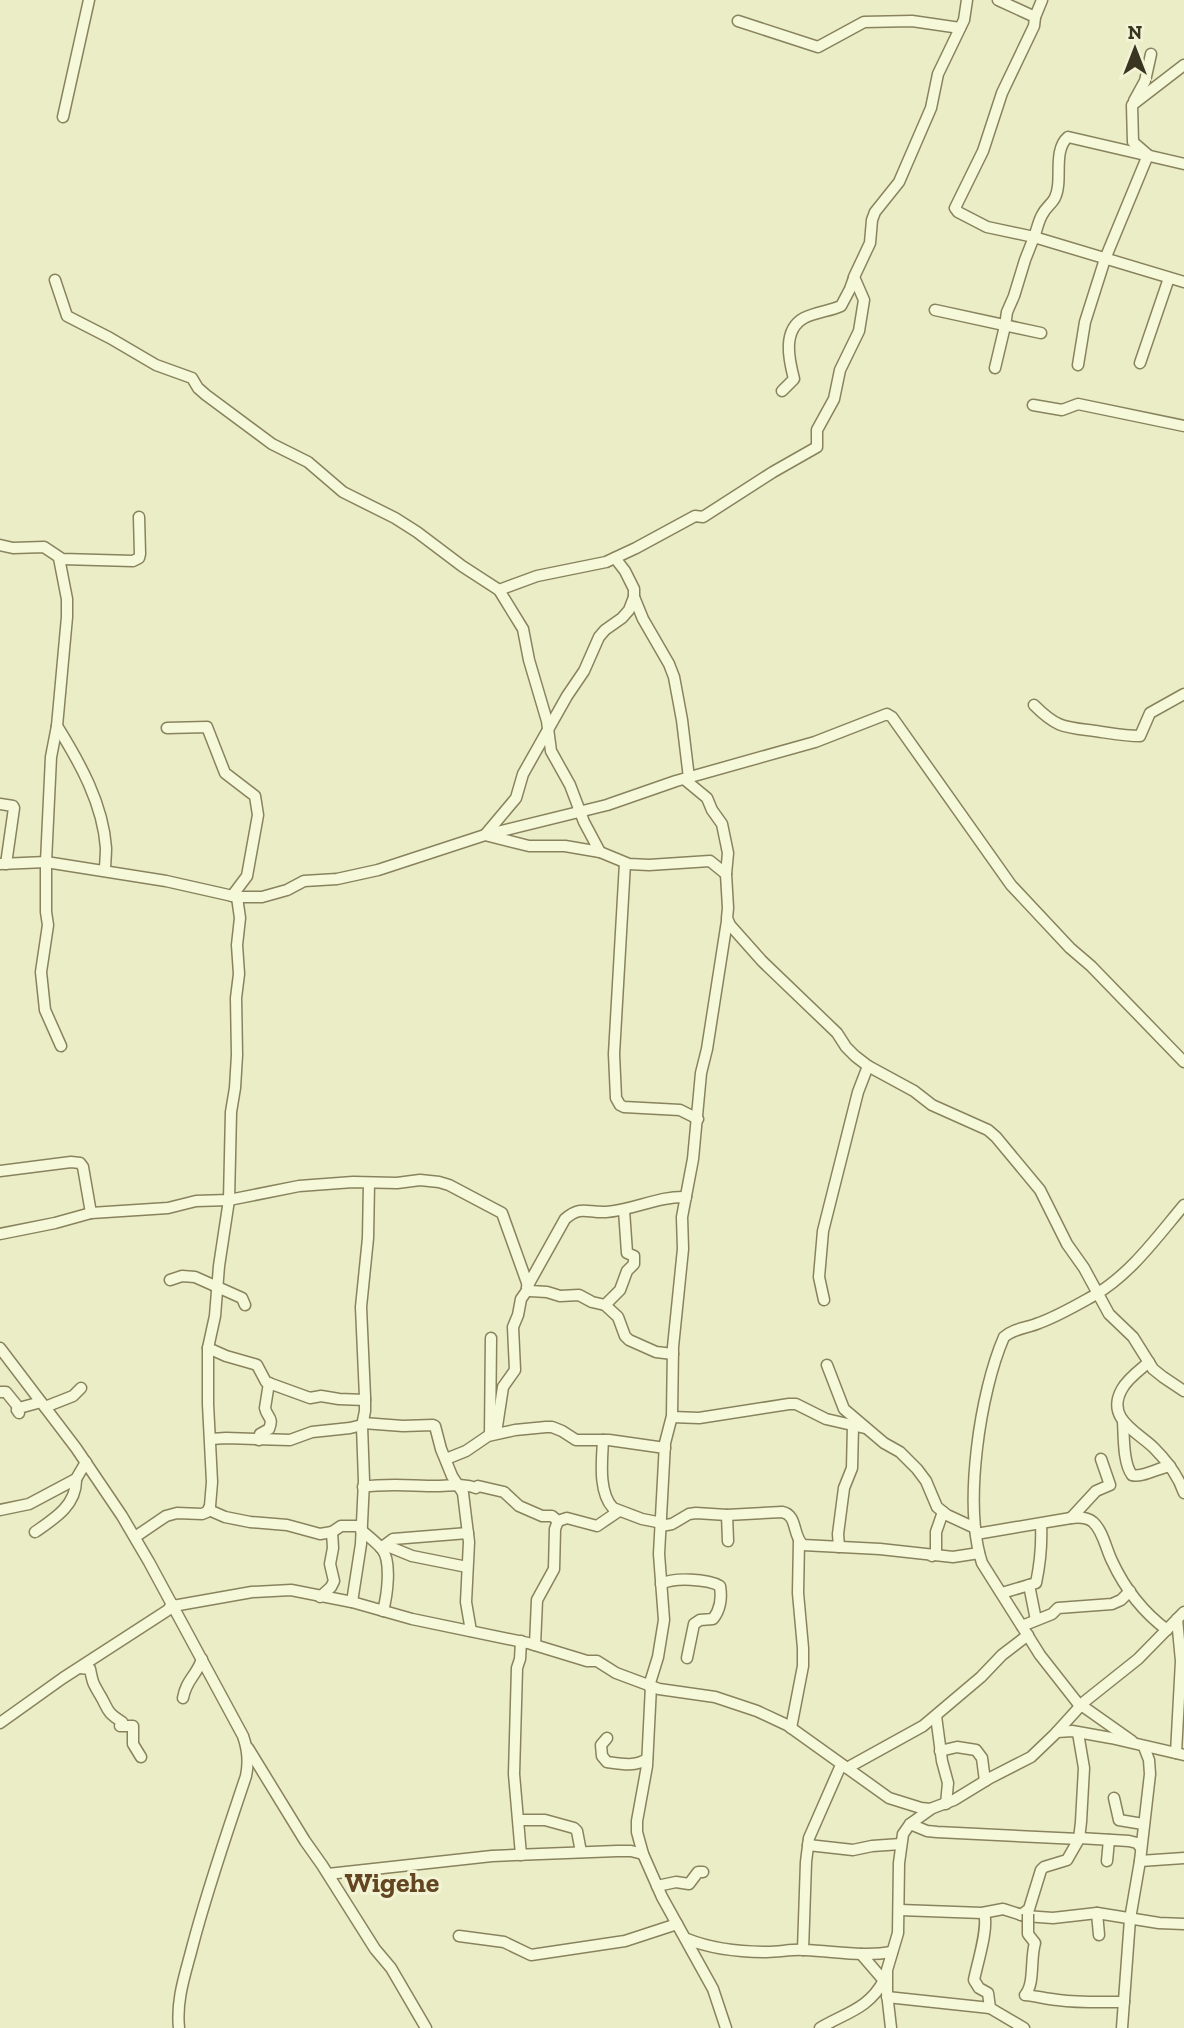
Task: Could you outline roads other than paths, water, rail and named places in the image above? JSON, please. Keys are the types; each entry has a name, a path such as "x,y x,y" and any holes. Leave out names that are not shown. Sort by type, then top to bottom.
{"street":[{"path":"63,117 89,0"},
{"path":"782,391 794,379 789,364 789,340 798,323 806,317 841,306 850,289 870,243 875,212 899,182 931,108 938,74 966,13 967,0"},
{"path":"998,0 1035,17"},
{"path":"1042,0 1033,31 1002,93 983,151 955,208 988,227 1034,237 1184,282"},
{"path":"738,20 818,47 864,22 912,21 960,28"},
{"path":"1148,155 1133,142 1132,105 1145,81 1151,54"},
{"path":"1132,105 1184,65"},
{"path":"995,368 1007,312 1025,260 1042,213 1055,197 1058,163 1066,138 1086,140 1184,164"},
{"path":"1078,365 1085,322 1105,259 1148,155"},
{"path":"499,590 537,576 599,564 615,558 695,516 705,516 817,447 817,430 834,399 838,376 859,331 864,300 854,277"},
{"path":"1140,363 1169,278"},
{"path":"55,280 67,316 156,365 192,378 206,395 272,444 308,462 354,499 394,517 499,590 523,629 529,660 545,711 551,751 570,785 600,852"},
{"path":"935,310 1041,333"},
{"path":"1033,405 1062,410 1078,404 1184,426"},
{"path":"0,545 13,548 44,547 59,558 123,562 137,560 140,554 139,517"},
{"path":"59,558 67,599 67,617 57,726 51,757 46,862 48,925 41,964 41,983 48,1019 61,1046"},
{"path":"615,558 631,580 643,619 674,677 682,720 687,778 707,798 712,810 721,819 727,844 727,921 701,1073 693,1159 682,1217 682,1258 673,1354 671,1417 665,1448 659,1568 664,1620 659,1657 650,1686 647,1759 637,1821 643,1854 657,1886 713,1989 726,2028"},
{"path":"485,835 516,799 523,774 584,671 599,636 622,618 635,597"},
{"path":"1034,705 1048,719 1070,729 1140,736 1150,713 1184,694"},
{"path":"0,804 14,808 3,864 46,862 166,881 235,897 268,896 304,881 337,879 378,870 485,835 623,800 687,778 815,742 882,715 890,715 1011,885 1184,1062"},
{"path":"57,726 96,800 105,841 105,870"},
{"path":"167,728 207,727 225,773 255,796 258,815 247,876 235,897 240,918 237,945 239,974 235,1008 237,1055 231,1112 229,1200 219,1266 219,1288 208,1348 212,1482 209,1510"},
{"path":"485,835 529,846 565,846 600,852 625,863 649,865 710,860 726,874"},
{"path":"625,863 614,1054 616,1098 624,1107 680,1110 698,1119"},
{"path":"727,921 762,961 837,1032 855,1056 868,1066 900,1082 932,1105 988,1130 996,1137 1040,1190 1067,1244 1084,1268 1109,1314 1133,1337 1149,1362 1163,1377 1184,1391"},
{"path":"824,1300 819,1277 823,1231 858,1092 868,1066"},
{"path":"0,1171 80,1163 92,1213"},
{"path":"0,1234 92,1213 168,1208 196,1201 229,1200 308,1185 420,1180 439,1182 500,1211 505,1216 527,1288 534,1292 560,1296 579,1295 592,1302 605,1304 618,1317 629,1340 656,1352 673,1354"},
{"path":"352,1602 359,1555 363,1487 362,1424 365,1400 361,1307 368,1238 369,1183"},
{"path":"493,1434 503,1387 515,1370 512,1334 521,1299 565,1219 583,1210 624,1210 668,1198 686,1197"},
{"path":"1149,1765 1140,1746 1081,1705 1040,1655 987,1571 979,1553 975,1485 981,1422 991,1376 1004,1336 1058,1315 1097,1294 1132,1265 1184,1205"},
{"path":"605,1304 620,1290 627,1271 634,1264 634,1256 627,1253 624,1210"},
{"path":"170,1280 181,1276 195,1277 242,1298 245,1305"},
{"path":"491,1339 493,1434"},
{"path":"0,1348 86,1462 135,1537 247,1746 375,1949 391,1968 426,2028"},
{"path":"208,1348 257,1365 269,1384 310,1398 321,1396 365,1400"},
{"path":"1149,1362 1122,1389 1118,1399 1118,1411 1128,1428 1154,1447 1170,1466 1184,1493"},
{"path":"827,1365 844,1409 884,1443 900,1452 917,1469 926,1481 934,1502 943,1512 976,1531 1086,1518 1094,1523 1130,1591 1150,1617 1167,1630"},
{"path":"259,1440 261,1433 270,1426 271,1419 265,1408 269,1384"},
{"path":"0,1392 6,1392 19,1410 73,1396 81,1388"},
{"path":"671,1417 699,1418 796,1404 826,1419 867,1429"},
{"path":"1123,1421 1126,1464 1132,1475 1137,1476 1170,1466"},
{"path":"211,1439 290,1440 312,1432 362,1424 433,1425 441,1449 463,1493 468,1533 466,1602 471,1631"},
{"path":"839,1546 844,1488 852,1468 853,1426"},
{"path":"446,1459 466,1451 493,1434 552,1427 576,1440 603,1440 665,1448"},
{"path":"603,1440 604,1490 609,1504 619,1511 662,1525 672,1524 696,1513 787,1513 792,1517 799,1541 798,1593 803,1666 791,1728"},
{"path":"1072,1518 1096,1491 1110,1485 1101,1459"},
{"path":"35,1532 61,1514 76,1490 76,1479 86,1462"},
{"path":"0,1510 29,1504 76,1479"},
{"path":"363,1487 458,1485 504,1492 519,1506 542,1516 552,1516 558,1521"},
{"path":"209,1510 225,1517 287,1525 320,1534 341,1527 361,1528 383,1547 467,1567"},
{"path":"135,1537 166,1516 177,1513 202,1514 209,1510"},
{"path":"558,1521 567,1518 597,1526 619,1511"},
{"path":"932,1556 936,1551 936,1532 943,1512"},
{"path":"727,1515 728,1541"},
{"path":"535,1645 537,1600 554,1569 555,1529 558,1521"},
{"path":"1002,1593 1037,1582 1042,1543 1041,1524"},
{"path":"320,1597 334,1581 330,1564 332,1532"},
{"path":"383,1547 393,1539 468,1533"},
{"path":"799,1541 803,1545 811,1546 880,1549 932,1556 953,1557 979,1553"},
{"path":"383,1547 387,1559 383,1611"},
{"path":"661,1584 671,1580 686,1580 716,1583 720,1586 721,1601 717,1614 713,1619 700,1620 694,1624 687,1658"},
{"path":"1029,1585 1037,1620"},
{"path":"0,1723 173,1605 273,1590 291,1590 521,1641 587,1661 597,1661 616,1673 650,1686 715,1697 743,1705 791,1728 889,1798 921,1808 933,1808 946,1804 1031,1757 1081,1705 1138,1659 1181,1615"},
{"path":"803,1950 808,1845 811,1832 844,1766 888,1747 923,1726 989,1670 1037,1620 1052,1614 1058,1608 1112,1604 1130,1591"},
{"path":"1057,1732 1078,1732 1180,1754 1181,1615"},
{"path":"521,1641 514,1740 521,1855"},
{"path":"183,1698 185,1686 199,1668 202,1659"},
{"path":"79,1668 90,1669 94,1688 100,1693 108,1714 122,1721 120,1726 133,1726 133,1744 141,1757"},
{"path":"936,1716 940,1751 948,1783 946,1804"},
{"path":"1078,1732 1084,1777 1079,1839 1067,1860 1041,1870 1026,1917 1028,1934 1035,1943 1031,1954 1029,1990 1025,1995 1090,2003 1124,2002"},
{"path":"607,1738 601,1745 602,1756 607,1762 622,1765 640,1763 647,1759"},
{"path":"180,2028 178,2003 183,1979 220,1850 246,1776 249,1764 247,1746"},
{"path":"940,1751 957,1747 976,1750 982,1758 985,1781"},
{"path":"1122,2028 1130,1919 1140,1861 1149,1765 1162,1751"},
{"path":"1114,1798 1119,1819 1143,1824"},
{"path":"891,2028 886,1982 898,1933 901,1844 905,1828 933,1808"},
{"path":"519,1819 545,1820 575,1828 581,1853"},
{"path":"910,1824 937,1832 1129,1841 1141,1847"},
{"path":"1107,1861 1109,1840"},
{"path":"808,1845 853,1850 901,1844"},
{"path":"328,1874 521,1855 631,1851 643,1854"},
{"path":"1140,1861 1184,1858"},
{"path":"657,1886 676,1882 690,1884 698,1872 703,1872"},
{"path":"900,1910 986,1915 1003,1909 1026,1917 1062,1918 1097,1913 1159,1923 1184,1924"},
{"path":"1097,1913 1100,1935"},
{"path":"986,1915 974,1980 979,1988 988,1993 990,2008"},
{"path":"460,1936 504,1942 531,1955 625,1941 677,1924"},
{"path":"686,1939 728,1950 803,1950 861,1954 892,1952"},
{"path":"861,1954 886,1982"},
{"path":"820,2028 866,2003 886,1982"},
{"path":"887,1997 990,2008 1020,2027"}],"district":[{"name":"Wigehe","path":"392,1882"}]}
